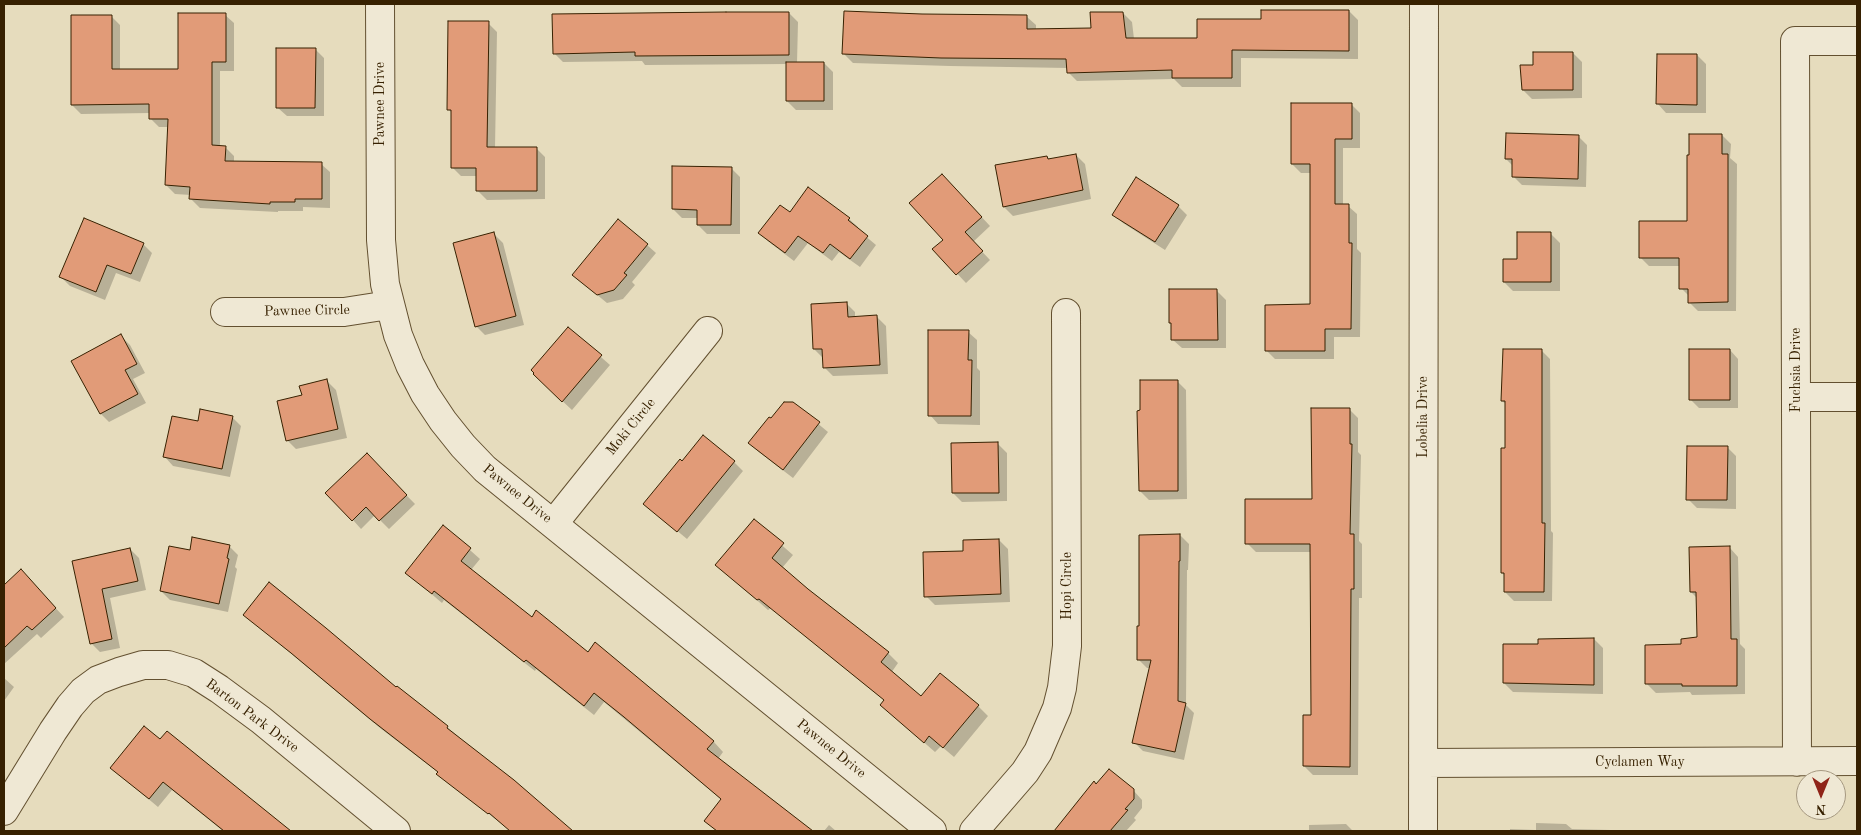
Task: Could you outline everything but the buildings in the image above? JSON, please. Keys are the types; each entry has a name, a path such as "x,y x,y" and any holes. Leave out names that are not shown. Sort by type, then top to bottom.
{"street":[{"name":"Pawnee Drive","path":"380,4 381,240 385,284 398,335 410,365 442,421 485,469 932,831"},
{"name":"Lobelia Drive","path":"1423,831 1424,4"},
{"name":"Fuchsia Drive","path":"1797,762 1795,41 1857,41"},
{"name":"Pawnee Circle","path":"225,312 344,312 389,305"},
{"name":"Hopi Circle","path":"974,831 1025,772 1038,752 1055,716 1062,688 1067,646 1066,313"},
{"name":"Moki Circle","path":"554,523 708,331"},
{"path":"1796,397 1857,397"},
{"name":"Barton Park Drive","path":"4,811 53,731 83,691 98,680 120,672 143,665 168,665 194,673 219,689 261,720 396,831"},
{"name":"Cyclamen Way","path":"1423,763 1857,761"}]}
